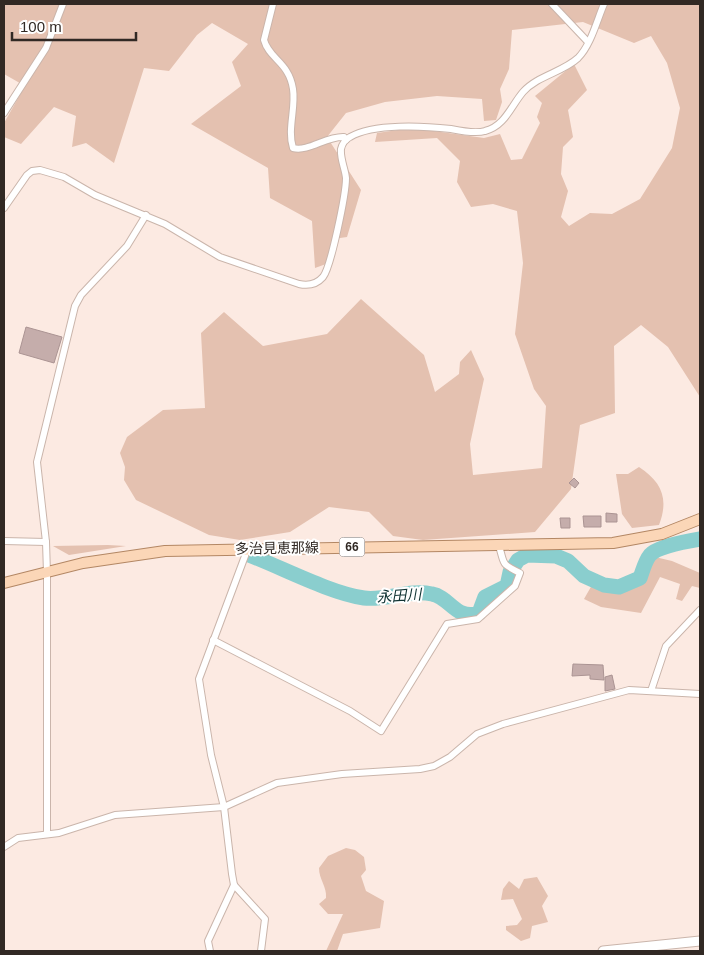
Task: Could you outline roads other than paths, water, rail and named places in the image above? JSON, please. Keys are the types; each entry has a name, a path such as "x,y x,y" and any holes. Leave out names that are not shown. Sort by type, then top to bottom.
{"main road":[{"name":"多治見恵那線","path":"4,583 84,563 136,554 248,548 613,543 662,534 700,519"}],"street":[{"path":"4,113 46,48 63,4"},
{"path":"273,4 264,40 289,74 293,91 293,148 299,149 329,138 344,137 346,140"},
{"path":"552,4 588,42"},
{"path":"4,208 27,174 40,170 64,178 94,194 146,215 235,264 299,284 308,286 314,284 325,274 344,206 346,177 341,158 341,147 346,140 361,133 396,127 424,126 484,132 496,126 506,116 524,91 578,59 588,42 604,4"},
{"path":"47,833 47,573 46,542 37,462 77,300 127,246 146,215"},
{"path":"4,542 46,542"},
{"path":"213,640 317,693 381,731 447,624 478,619 515,586 520,572 507,566 501,560 499,546"},
{"path":"210,951 208,941 234,885 224,807 212,755 199,679 248,548"},
{"path":"651,691 666,646 700,610"},
{"path":"4,847 18,838 59,833 115,815 146,811 224,807 277,784 342,774 420,769 434,766 450,757 477,734 503,724 629,690 700,694"},
{"path":"234,885 265,918 261,951"},
{"path":"603,951 641,949 700,941"}],"waterway":[{"name":"永田川","path":"249,555 336,591 364,598 381,598 415,593 432,594 444,599 464,614 471,615 479,613 485,597 507,586 510,572 518,560 527,555 556,556 568,561 584,576 604,585 619,587 640,578 647,560 654,552 674,544 700,539"}]}
